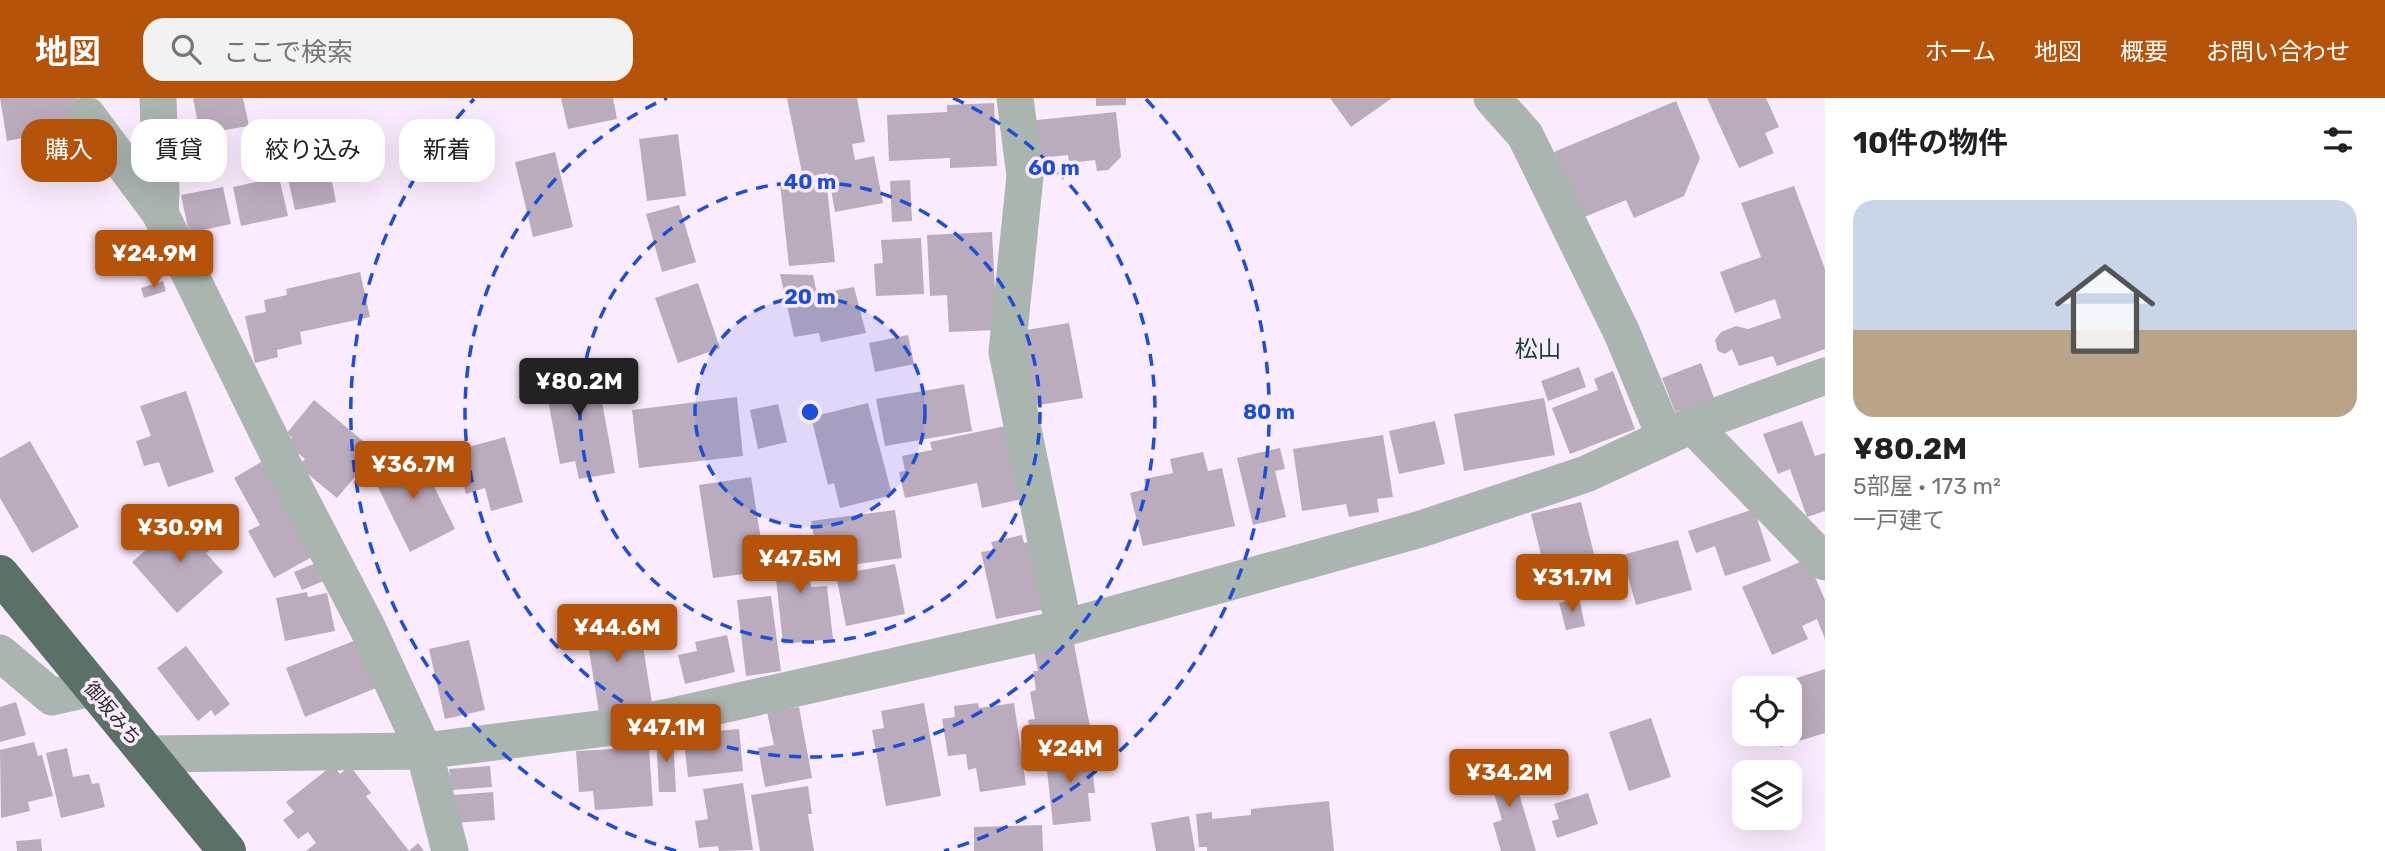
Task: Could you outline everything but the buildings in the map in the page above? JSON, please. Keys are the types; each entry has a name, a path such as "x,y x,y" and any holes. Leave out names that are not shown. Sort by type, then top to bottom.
{"highway":[{"name":"御坂みち","path":"0,574 227,851"}],"street":[{"path":"158,98 160,213"},
{"path":"1015,98 1025,176 1007,352 1065,628"},
{"path":"1492,98 1525,135 1622,333 1679,431 1825,562"},
{"path":"86,115 160,213 293,485 367,627 424,751 450,851"},
{"path":"148,754 424,751 637,724 1065,628 1420,529 1586,474 1679,431 1825,376"},
{"path":"0,653 52,697 92,688"}],"district":[{"name":"松山","path":"1538,349"}]}
